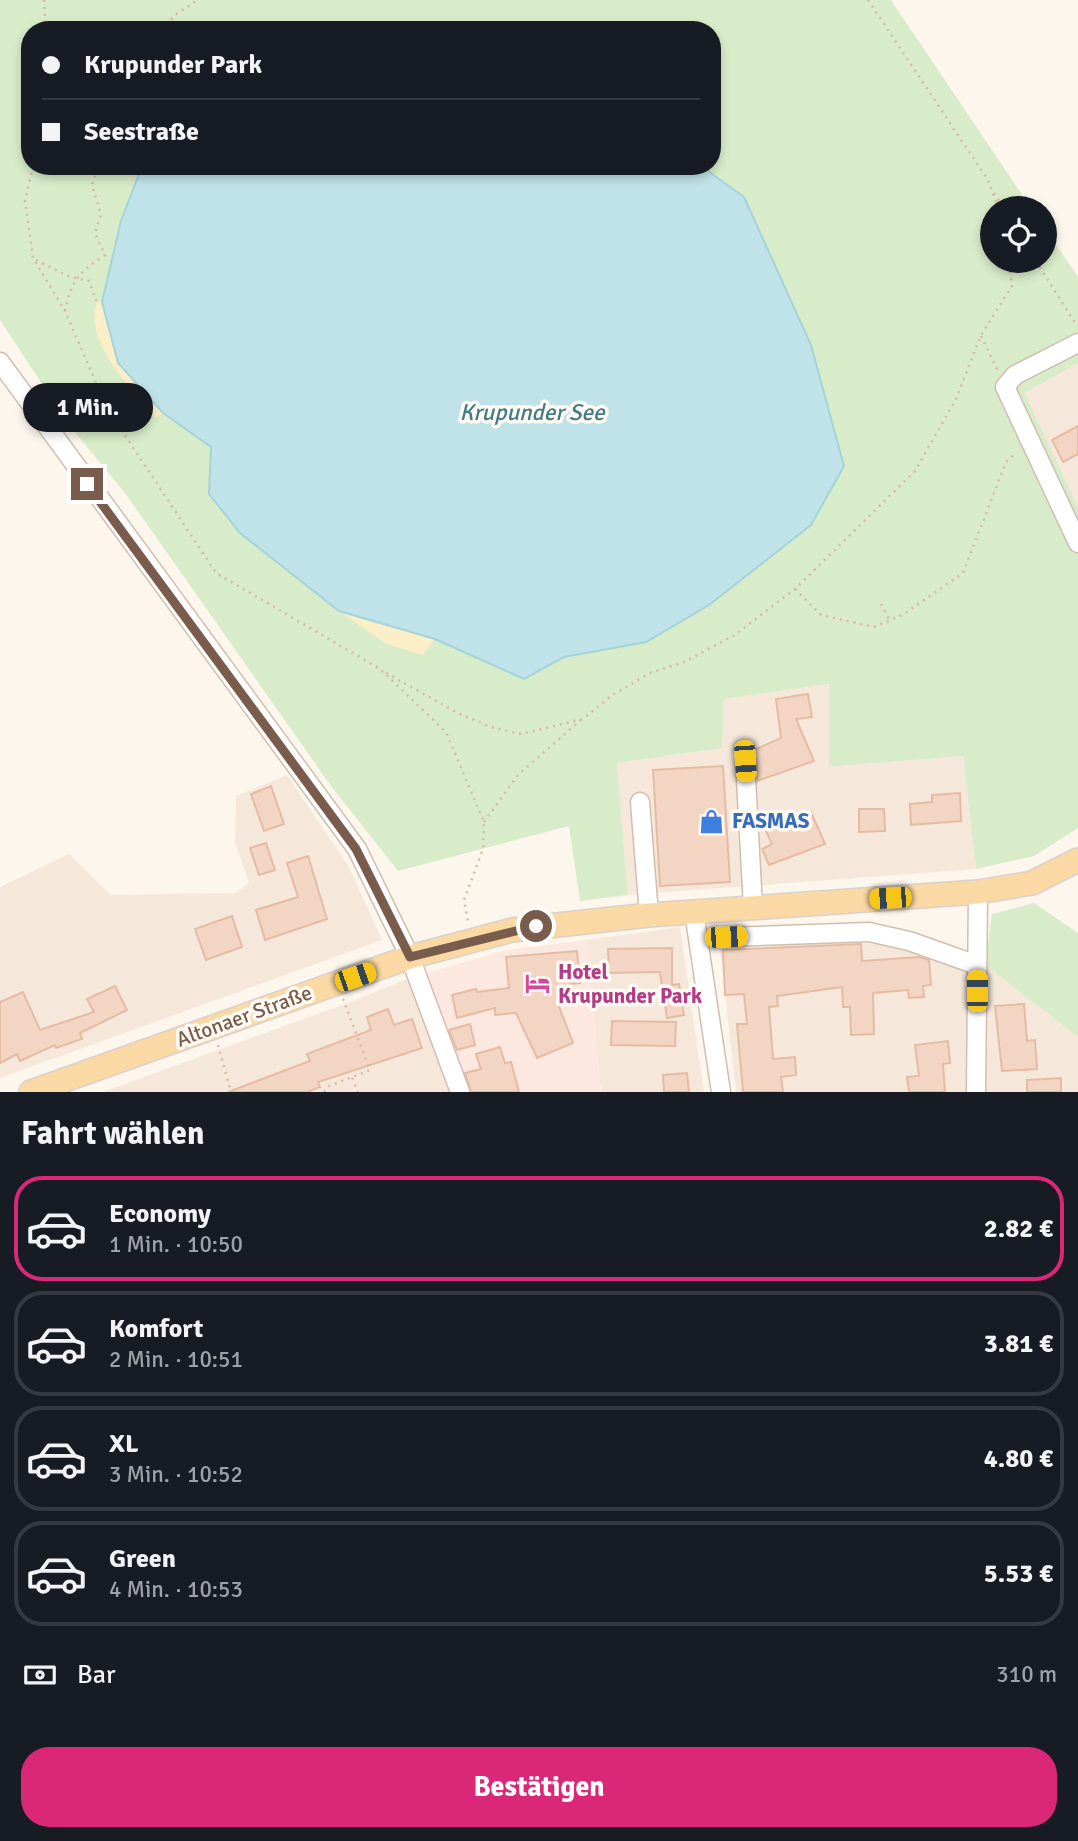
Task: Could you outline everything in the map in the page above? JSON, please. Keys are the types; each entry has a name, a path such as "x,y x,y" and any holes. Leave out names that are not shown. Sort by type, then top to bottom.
{"main road":[{"name":"Altonaer Straße","path":"40,1091 410,957 512,930 649,915 978,892 1032,883 1078,860"}],"street":[{"path":"1078,343 1015,375 1005,387 1078,543"},
{"path":"0,362 356,849 410,957 460,1092"},
{"path":"745,761 753,907"},
{"path":"640,802 649,915"},
{"path":"976,1092 978,892"},
{"path":"694,912 721,1092"},
{"path":"726,937 869,932 909,941 977,965"}],"path":[{"path":"44,0 45,21"},
{"path":"170,21 198,0"},
{"path":"868,0 996,196"},
{"path":"31,175 25,201 33,258 65,311 107,408 216,573 460,714 501,730 521,734 583,719"},
{"path":"65,311 71,287 81,271 105,255 95,233 102,214 92,186 95,175"},
{"path":"991,188 994,196"},
{"path":"33,258 46,267 76,279 89,281 97,303"},
{"path":"484,822 518,775 612,695 650,673 684,662 733,636 795,589 915,471 956,399 981,335 1012,286 1010,273"},
{"path":"1044,273 1078,327"},
{"path":"981,335 1005,387"},
{"path":"69,432 107,408"},
{"path":"795,589 821,615 874,627 904,614 963,573 1006,462 1030,441"},
{"path":"881,604 890,621"},
{"path":"380,669 446,732 484,822 483,849 464,900 468,926"},
{"path":"324,1092 329,1086 370,1070 338,983"},
{"path":"218,1045 231,1092"},
{"path":"352,1077 358,1092"}],"shaded area":[{"path":"1078,363 1078,507 1025,393"},
{"path":"830,684 829,767 963,756 976,869 628,895 617,763 722,748 724,699"},
{"path":"287,775 349,867 382,940 0,1078 0,887 69,854 111,895 235,893 249,883 235,842 236,796"},
{"path":"680,927 704,1092 601,1092 586,940"},
{"path":"586,940 601,1092 450,1092 410,978 506,950"},
{"path":"832,942 892,945 969,972 985,965 1078,1037 1078,1092 736,1092 720,949"},
{"path":"410,978 450,1092 103,1092 345,1004"}],"green space":[{"path":"0,0 891,0 1023,196 980,196 980,273 1057,273 1057,246 1078,277 1078,363 1025,393 1078,507 1078,828 1034,856 976,869 963,756 829,767 829,684 724,699 722,748 617,763 628,895 580,901 569,826 398,871 331,786 125,493 69,425 0,320","holes":["21,21 721,21 721,175 713,175 744,197 771,258 811,525 709,605 646,642 564,657 524,678 435,639 339,611 240,533 209,494 211,447 163,413 121,221 139,175 21,175"]},
{"path":"1034,903 1078,933 1078,1037 985,965 992,914"}],"sand":[{"path":"102,302 118,363 163,413 156,418 124,380 103,349 95,318 97,303"},
{"path":"339,611 435,639 423,655 387,644"}],"water":[{"name":"Krupunder See","path":"139,175 713,175 744,197 811,345 844,466 811,525 709,605 646,642 564,657 524,679 435,639 339,611 240,533 209,494 211,447 163,413 118,363 102,302 121,221"}],"building":[{"path":"1078,426 1078,454 1063,462 1052,440"},
{"path":"808,694 812,717 796,719 814,761 757,781 757,762 752,751 781,738 776,699"},
{"path":"723,766 730,882 660,886 653,770"},
{"path":"271,786 284,824 264,831 251,794"},
{"path":"960,793 961,821 911,825 910,804 932,802 932,795"},
{"path":"859,809 884,809 885,831 859,832"},
{"path":"811,812 825,844 769,865 762,849 772,844 766,831"},
{"path":"266,843 275,870 259,875 250,848"},
{"path":"308,856 327,919 265,940 256,910 298,897 287,863"},
{"path":"232,916 242,947 206,960 195,929"},
{"path":"861,944 862,961 919,957 929,960 931,985 923,986 924,997 909,998 908,990 873,993 874,1034 851,1035 850,1007 843,1007 842,987 777,996 778,1006 769,1007 773,1059 795,1057 796,1075 781,1077 783,1092 743,1092 737,1024 747,1024 744,994 725,995 723,950"},
{"path":"672,948 672,985 679,984 684,1015 667,1018 660,972 609,973 608,949"},
{"path":"577,951 580,983 570,984 571,1002 558,1004 573,1043 537,1058 516,1013 495,1015 495,1008 457,1018 452,995 476,989 477,992 509,988 506,957"},
{"path":"115,986 127,1010 80,1033 82,1039 56,1048 55,1045 20,1061 17,1054 0,1063 0,1002 23,992 40,1030 94,1012 87,999"},
{"path":"1024,1004 1027,1041 1035,1040 1037,1069 1002,1071 995,1006"},
{"path":"388,1009 394,1025 412,1019 422,1048 318,1082 320,1087 307,1092 228,1092 310,1061 307,1054 371,1030 367,1017"},
{"path":"612,1021 676,1022 675,1046 611,1045"},
{"path":"470,1024 475,1045 457,1050 449,1030"},
{"path":"948,1041 950,1063 943,1064 945,1092 909,1092 907,1077 919,1076 915,1045"},
{"path":"500,1047 505,1063 511,1062 519,1092 471,1092 465,1073 481,1069 476,1054"},
{"path":"687,1073 689,1092 664,1092 663,1075"},
{"path":"1061,1078 1061,1092 1027,1092 1027,1080"}],"place":[{"name":"FASMAS","path":"712,821"},
{"name":"Hotel Krupunder Park","path":"538,984"}],"route":[{"path":"87,484 356,849 410,957 536,926"}]}
